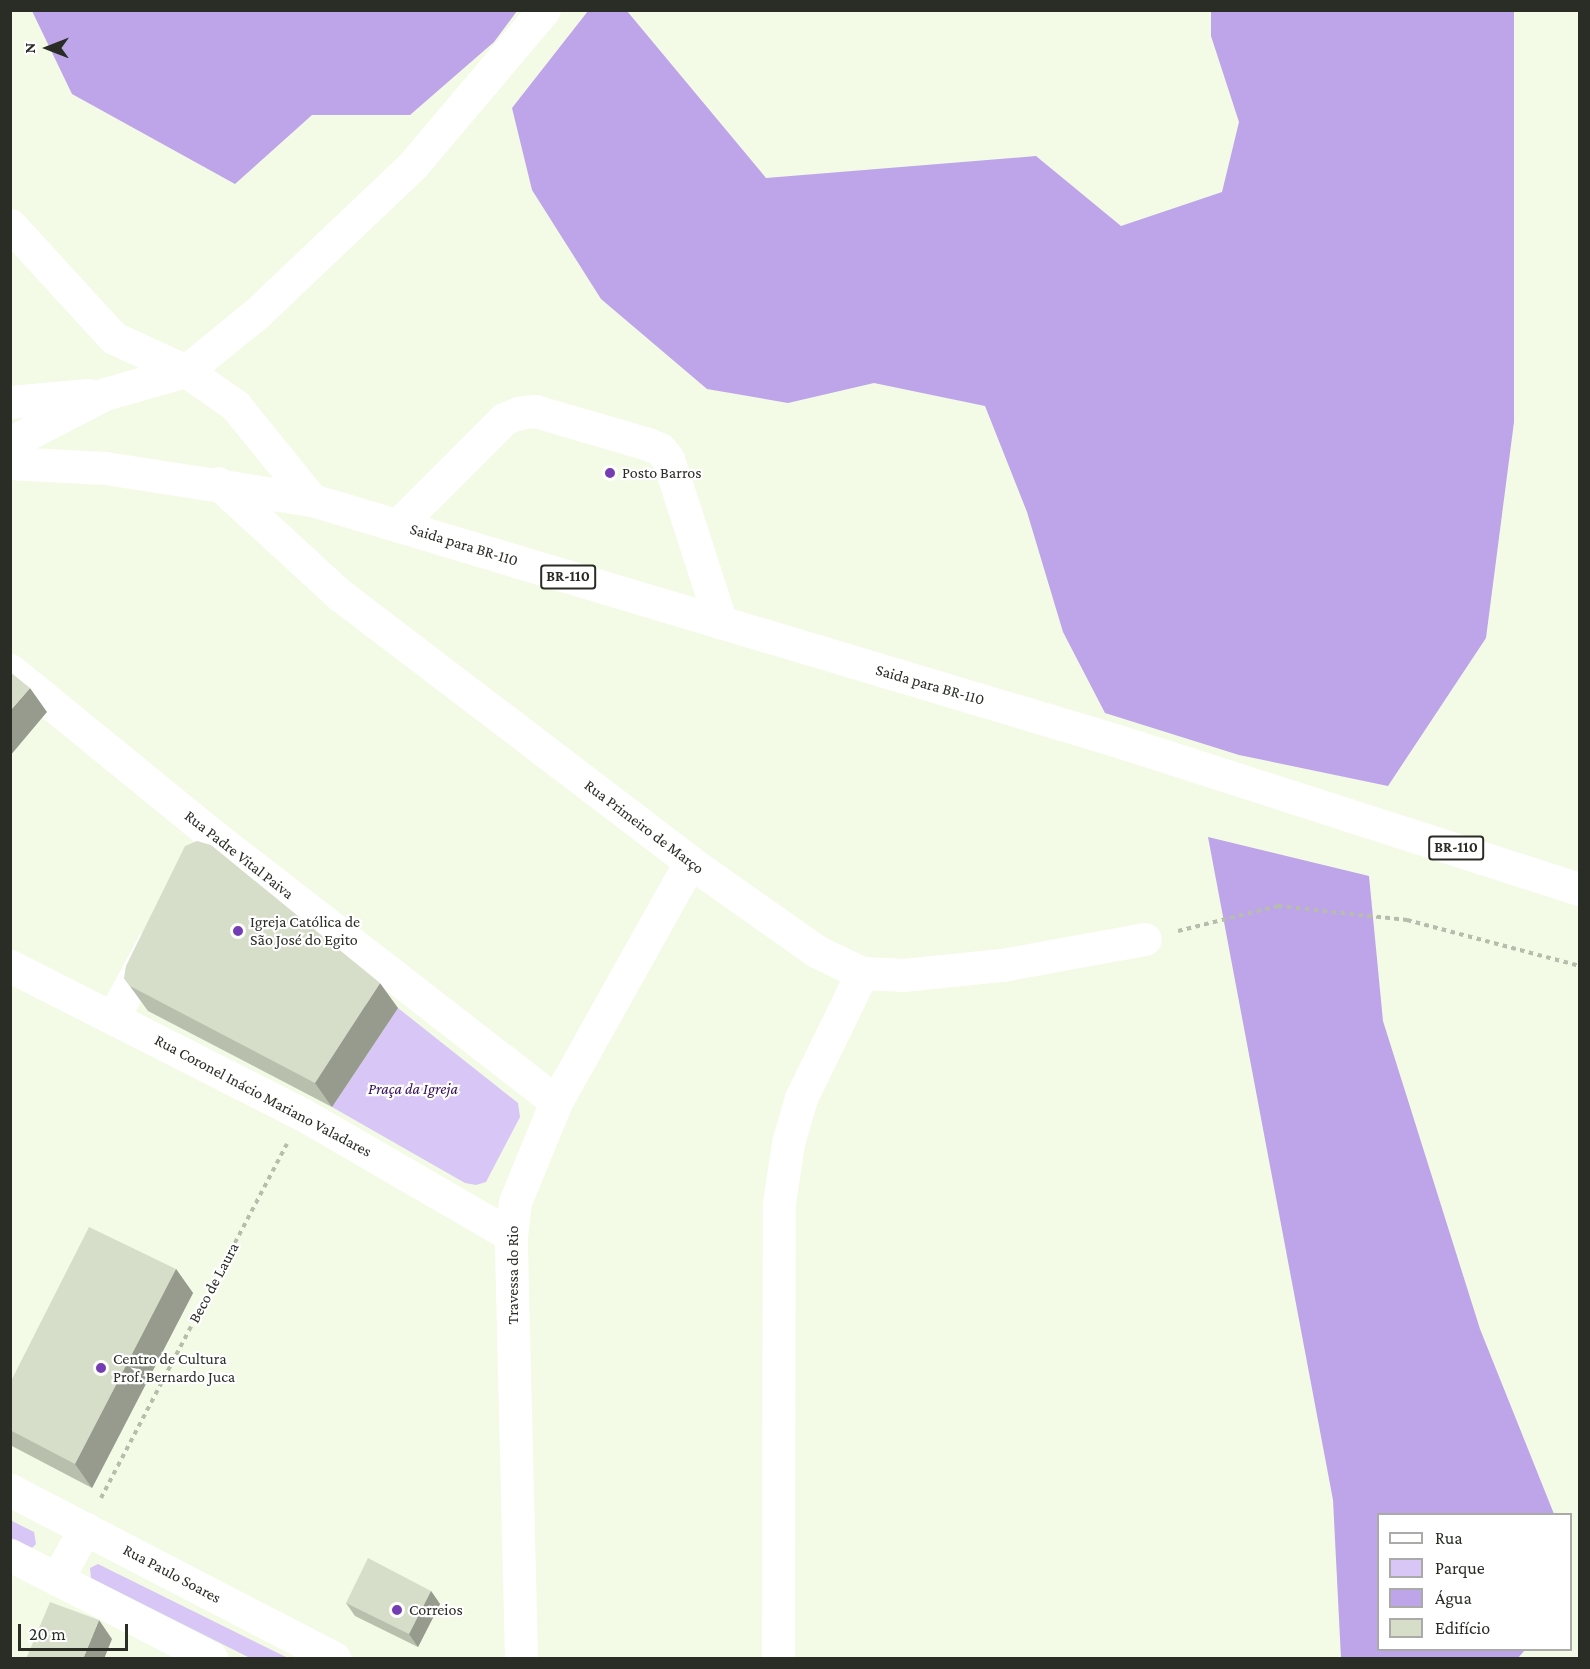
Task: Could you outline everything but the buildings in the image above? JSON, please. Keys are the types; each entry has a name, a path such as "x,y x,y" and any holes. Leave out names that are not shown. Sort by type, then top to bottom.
{"street":[{"path":"10,402 105,394 186,371 256,314 412,166 544,10"},
{"path":"10,225 114,338 186,371 235,405 312,500"},
{"path":"10,443 105,394"},
{"path":"398,525 504,419 518,413 535,411 648,444 660,448 668,459 721,623"},
{"name":"Saida para BR-110","path":"10,464 105,468 218,483 312,500 1115,740 1332,807 1580,889"},
{"name":"Rua Primeiro de Março","path":"218,483 340,595 690,862 816,951 862,973 903,975 1002,965 1145,939"},
{"name":"Rua Padre Vital Paiva","path":"10,670 211,834 556,1102"},
{"path":"195,864 211,834"},
{"name":"Travessa do Rio","path":"521,1659 511,1235 515,1202 556,1102 690,862"},
{"path":"113,1018 167,916"},
{"name":"Rua Coronel Inácio Mariano Valadares","path":"10,966 302,1114 511,1235"},
{"path":"778,1659 779,1203 788,1143 801,1098 862,973"},
{"name":"Rua Paulo Soares","path":"10,1490 334,1659"},
{"path":"57,1578 85,1528"},
{"path":"10,1555 211,1659"}],"path":[{"path":"1145,939 1278,906 1407,920 1580,966"},
{"name":"Beco de Laura","path":"85,1528 302,1114"}],"green space":[{"name":"Praça da Igreja","path":"398,1008 518,1103 520,1117 486,1182 476,1185 465,1183 332,1107"},
{"path":"10,1520 34,1532 36,1544 32,1548 11,1541"},
{"path":"98,1564 288,1658 250,1658 91,1578 90,1568"}],"water":[{"path":"32,11 517,11 494,42 410,115 312,115 235,184 72,94"},
{"path":"588,11 627,11 766,178 1036,156 1121,226 1222,192 1239,122 1211,36 1211,11 1514,11 1514,422 1486,638 1388,786 1239,755 1105,713 1063,632 1027,512 985,406 874,383 788,403 707,389 601,299 532,190 512,108"},
{"path":"1208,837 1369,876 1383,1021 1480,1329 1554,1513 1377,1513 1377,1651 1524,1651 1518,1658 1341,1658 1333,1500"}],"place":[{"name":"Posto Barros","path":"610,473"},
{"name":"Igreja Católica de São José do Egito","path":"238,931"},
{"name":"Centro de Cultura Prof. Bernardo Juca","path":"101,1368"},
{"name":"Correios","path":"397,1610"}]}
